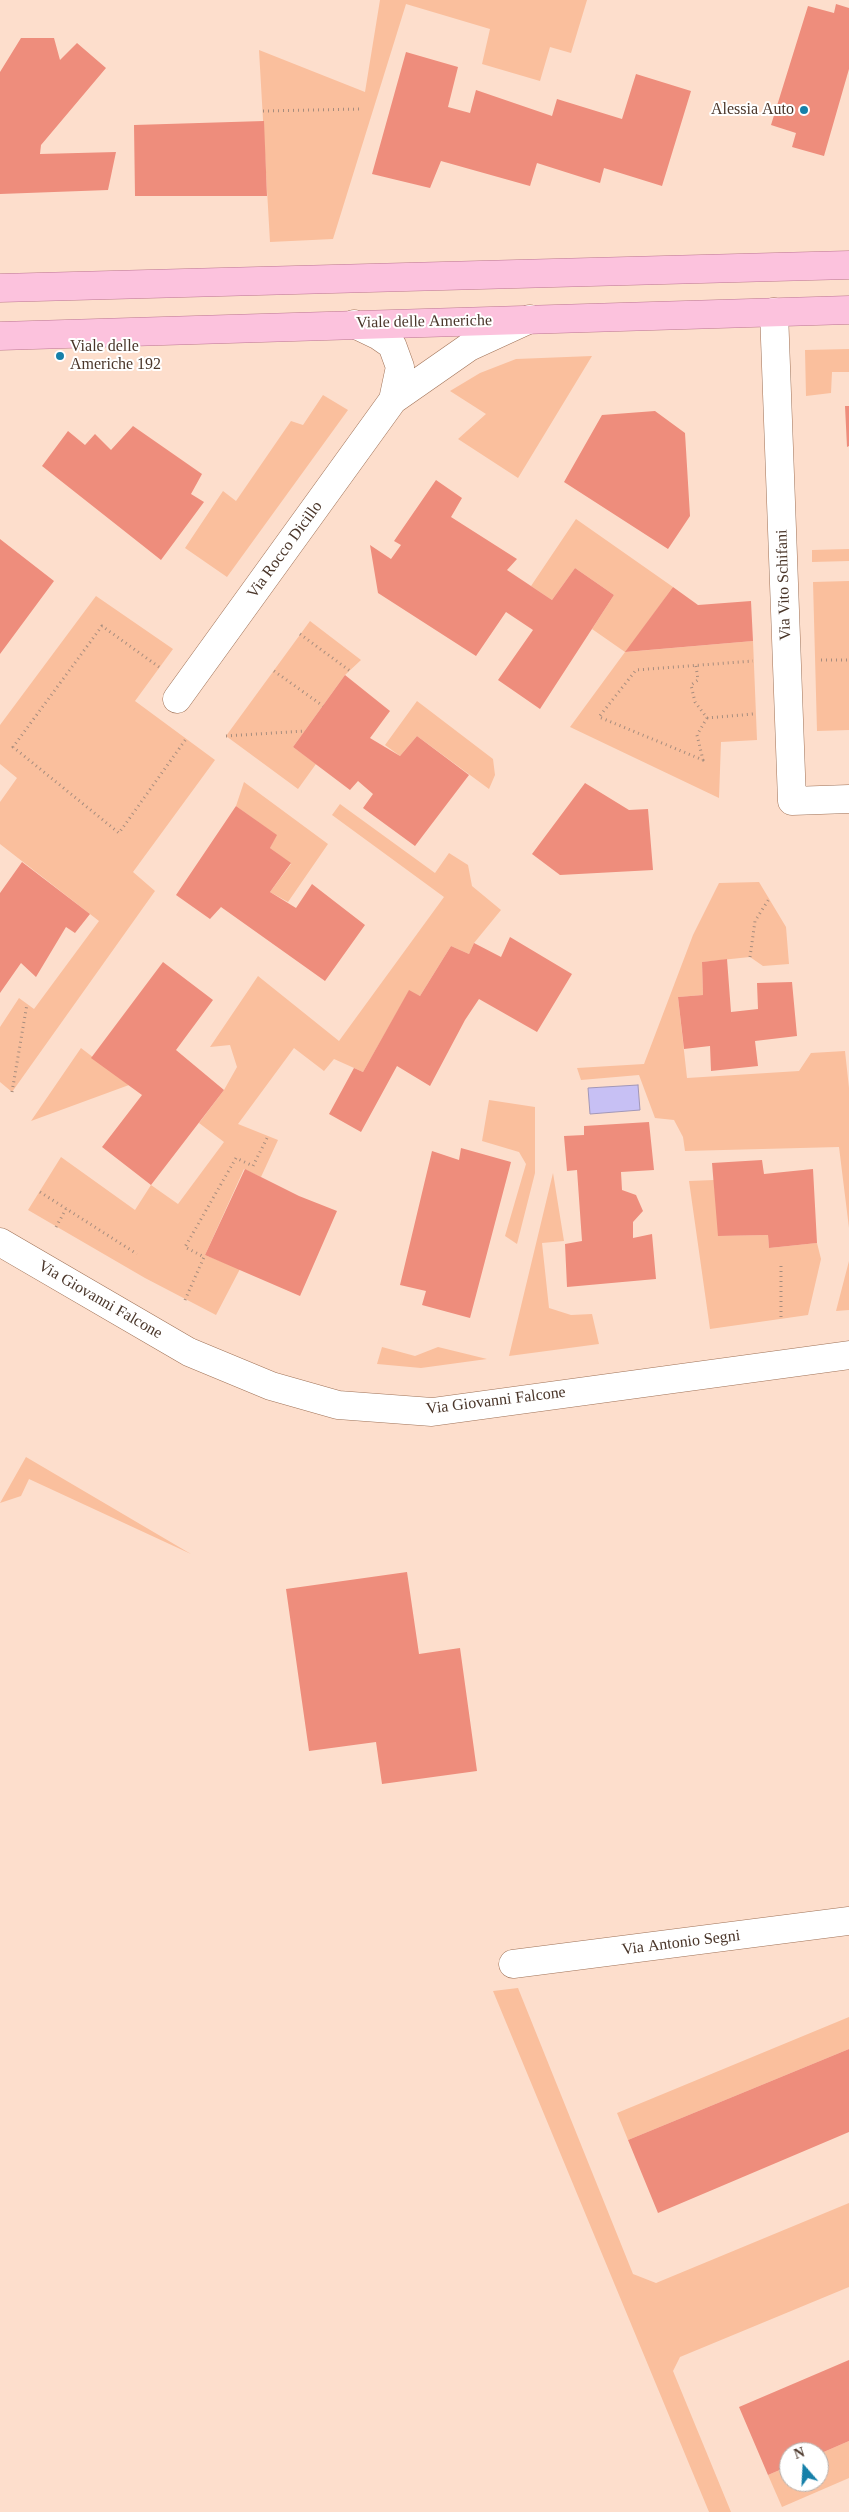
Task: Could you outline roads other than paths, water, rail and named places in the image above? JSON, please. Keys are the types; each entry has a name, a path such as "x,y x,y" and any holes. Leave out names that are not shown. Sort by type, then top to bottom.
{"main road":[{"path":"0,288 849,265"},
{"name":"Viale delle Americhe","path":"0,336 849,310"}],"street":[{"name":"Via Vito Schifani","path":"774,312 792,801 849,799"},
{"path":"393,400 469,347 530,319"},
{"path":"354,324 380,336 392,345 400,367 393,400"},
{"name":"Via Rocco Dicillo","path":"177,699 393,400"},
{"name":"Via Giovanni Falcone","path":"0,1242 189,1352 271,1386 338,1405 432,1412 849,1354"},
{"name":"Via Antonio Segni","path":"513,1964 849,1921"}],"place":[{"name":"Alessia Auto","path":"804,110"},
{"name":"Viale delle Americhe 192","path":"60,356"}]}
